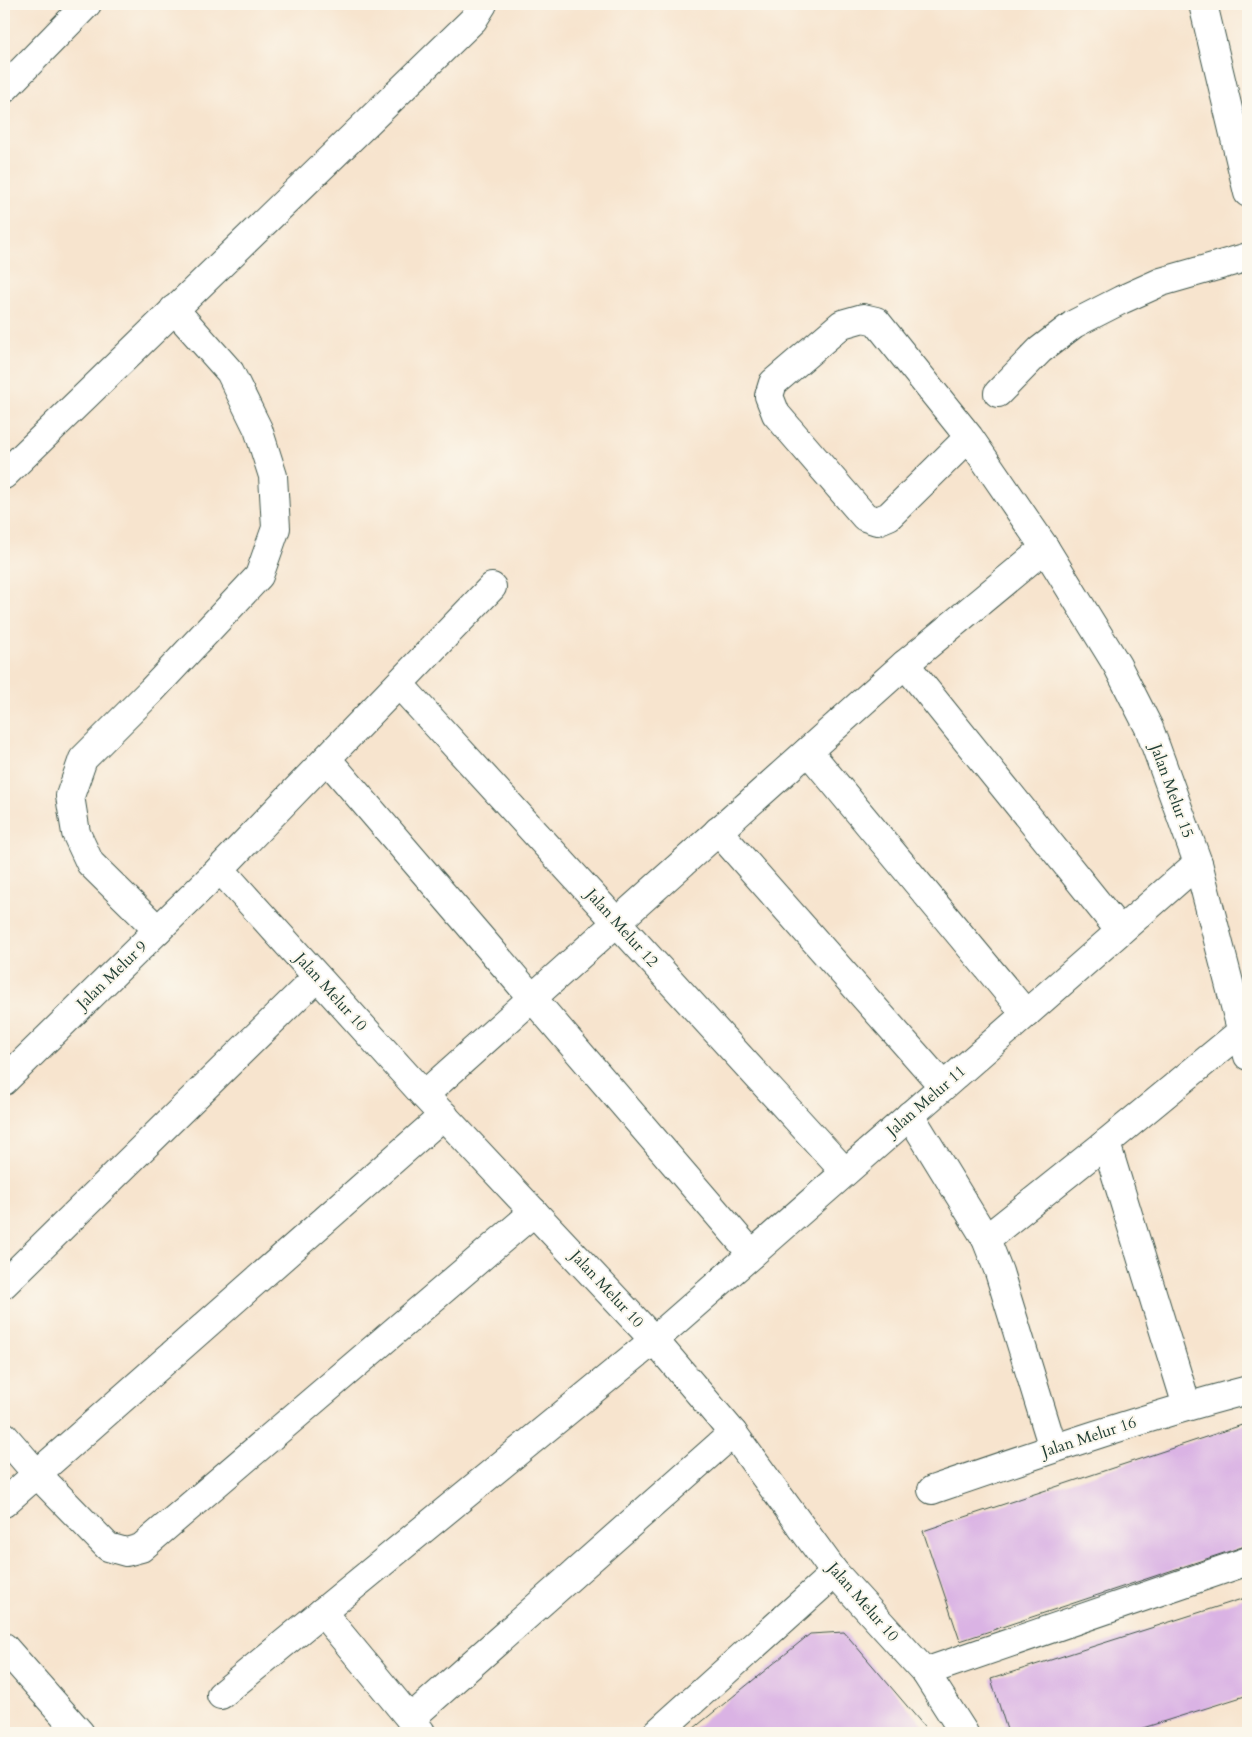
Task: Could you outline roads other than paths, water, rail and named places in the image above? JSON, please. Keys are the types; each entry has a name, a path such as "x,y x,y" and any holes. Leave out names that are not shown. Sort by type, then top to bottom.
{"street":[{"path":"4,89 87,4"},
{"path":"4,475 474,20 484,4"},
{"path":"1203,4 1248,193"},
{"path":"998,393 1040,350 1074,324 1161,282 1248,257"},
{"path":"158,930 90,863 76,832 70,796 83,759 151,691 259,576 276,528 273,476 258,429 230,372 174,309"},
{"name":"Jalan Melur 15","path":"969,437 889,516 877,521 865,517 776,414 769,396 773,383 842,324 863,318 876,322 969,437 1045,548 1117,665 1149,728 1198,863 1245,1044"},
{"path":"424,1095 906,664 1045,548"},
{"name":"Jalan Melur 9","path":"4,1082 220,869 492,587"},
{"path":"906,664 1120,931"},
{"name":"Jalan Melur 12","path":"399,684 845,1172"},
{"path":"808,751 1026,1014"},
{"path":"326,758 752,1254"},
{"path":"718,831 943,1086"},
{"name":"Jalan Melur 11","path":"221,1695 654,1340 1198,863"},
{"name":"Jalan Melur 10","path":"220,869 424,1095 654,1340 734,1433 835,1573 925,1672 964,1733"},
{"path":"4,1284 317,977"},
{"path":"986,1239 1106,1143 1245,1044"},
{"path":"4,1503 444,1115"},
{"path":"910,1115 986,1239 999,1272 1053,1448"},
{"path":"1106,1143 1186,1406"},
{"path":"4,1436 37,1474 108,1547 126,1552 141,1548 534,1212"},
{"name":"Jalan Melur 16","path":"932,1490 1053,1448 1186,1406 1248,1390"},
{"path":"322,1612 416,1726 734,1433"},
{"path":"925,1672 1248,1562"},
{"path":"657,1733 835,1573"},
{"path":"4,1647 80,1733"}]}
